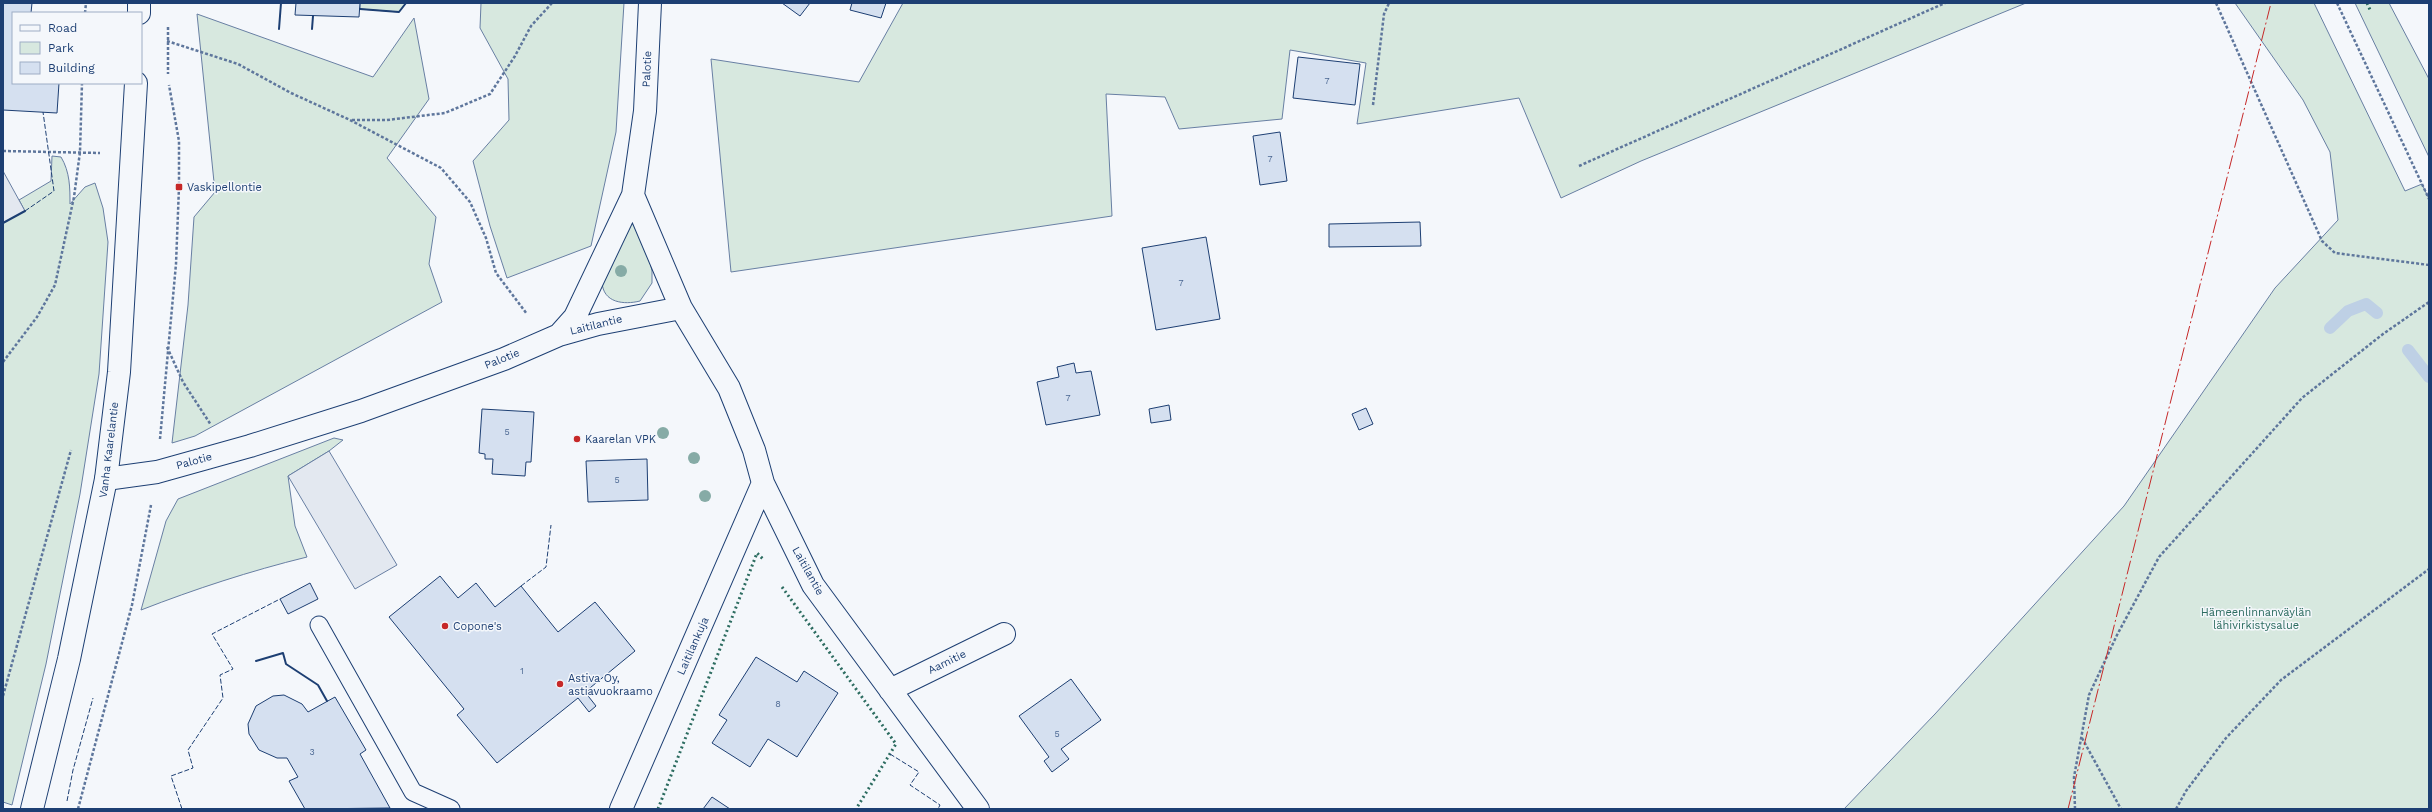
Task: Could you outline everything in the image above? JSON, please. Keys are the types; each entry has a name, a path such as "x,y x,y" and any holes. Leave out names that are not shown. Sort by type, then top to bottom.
{"street":[{"name":"Palotie","path":"106,479 157,472 250,446 361,411 504,359 559,335 575,317 633,195 645,111 650,3"},
{"name":"Vanha Kaarelantie","path":"32,809 69,659 106,479 119,372 136,84"},
{"name":"Laitilantie","path":"633,195 680,308 729,388 754,450 763,483 813,585 978,809"},
{"name":"Laitilantie","path":"559,335 598,324 680,308"},
{"name":"Laitilankuja","path":"621,809 763,483"},
{"name":"Aamitie","path":"890,690 1004,634"}],"lane":[{"path":"319,625 413,792 452,809"}],"path":[{"path":"350,120 386,120 445,113 490,94 515,56 531,26 552,3"},
{"path":"1373,105 1384,14 1389,3"},
{"path":"1579,166 1945,3"},
{"path":"2216,3 2322,241 2335,253 2429,265"},
{"path":"2337,3 2429,199"},
{"path":"78,809 132,605 157,472 167,347 176,264 179,187 179,142 168,79 168,26"},
{"path":"168,41 238,64 291,93 350,120 441,168 470,202 486,238 496,273 509,292 526,313 559,335"},
{"path":"3,362 37,317 55,285 74,197 80,152 82,84"},
{"path":"3,151 132,154"},
{"path":"2075,809 2074,778 2089,695 2116,635 2159,557 2302,398 2383,334 2429,302"},
{"path":"167,347 184,382 207,420 223,436 250,446"},
{"path":"3,696 71,450"},
{"path":"2176,809 2186,791 2226,738 2281,680 2429,569"},
{"path":"2082,737 2121,809"}],"green space":[{"path":"360,3 406,3 399,12 360,9"},
{"path":"481,3 624,3 616,132 591,246 507,278 490,226 473,161 509,120 508,79 480,28"},
{"path":"903,3 2026,3 1641,161 1561,198 1519,98 1357,124 1366,63 1290,50 1282,119 1179,129 1165,97 1106,94 1112,216 731,272 711,59 859,82"},
{"name":"Hämeenlinnanväylän lähivirkistysalue","path":"2235,3 2314,3 2405,191 2422,184 2429,199 2429,809 1844,809 1935,714 2124,506 2275,288 2338,220 2330,152 2303,100"},
{"path":"2355,3 2389,3 2429,79 2429,157"},
{"path":"197,14 373,77 414,18 429,99 387,158 436,217 429,264 442,302 195,436 172,443 188,305 194,217 215,192"},
{"path":"52,156 61,157 66,168 70,186 70,204 85,187 95,183 103,208 108,242 99,374 80,494 46,664 12,805 3,802 3,223 25,211 19,200 51,181"},
{"path":"634,217 642,224 652,271 652,283 640,301 627,303 615,301 610,298 603,289 602,282"},
{"path":"334,438 343,440 329,451 288,476 295,526 307,557 223,581 141,610 166,521 178,499"}],"shaded area":[{"path":"3,171 25,211 3,223"},
{"path":"329,451 397,565 355,589 288,476"}],"building":[{"path":"3,3 32,3 31,12 12,12 12,84 59,84 57,113 3,110"},
{"path":"296,3 360,3 359,17 295,15"},
{"path":"782,3 810,3 800,16"},
{"path":"852,3 886,3 881,18 850,10"},
{"path":"1298,57 1360,64 1355,105 1293,98"},
{"path":"1280,132 1287,181 1260,185 1253,136"},
{"path":"1420,222 1421,246 1329,247 1329,224"},
{"path":"1206,237 1220,319 1156,330 1142,248"},
{"path":"1074,363 1076,373 1091,371 1100,415 1046,425 1037,382 1059,377 1057,367"},
{"path":"1169,405 1171,420 1151,423 1149,409"},
{"path":"1366,408 1373,424 1359,430 1352,414"},
{"path":"482,409 534,412 531,462 526,462 525,476 492,474 493,459 485,459 485,454 479,453"},
{"path":"647,459 648,500 588,502 586,461"},
{"path":"440,576 458,598 476,583 495,607 521,586 558,632 595,602 635,651 585,692 596,706 589,712 578,698 497,763 457,715 464,709 389,617"},
{"path":"310,583 318,599 288,614 280,599"},
{"path":"756,657 797,682 804,671 838,693 797,757 768,739 750,767 712,743 727,720 719,715"},
{"path":"1071,679 1101,720 1061,749 1069,759 1052,772 1044,761 1049,757 1019,716"},
{"path":"284,695 302,704 308,712 335,697 366,750 360,754 390,808 305,809 289,781 298,777 287,758 277,758 259,750 249,734 248,724 256,706 273,696"},
{"path":"712,797 730,809 703,809"}],"waterway":[{"path":"2330,328 2348,311 2366,304 2377,313"},
{"path":"2408,350 2429,377"}],"hedge":[{"path":"2367,3 2371,12"},
{"path":"658,809 757,553 764,560"},
{"path":"782,587 896,744 856,809"}],"fence":[{"path":"25,211 54,191 43,112"},
{"path":"521,586 546,567 551,525"},
{"path":"182,809 171,776 193,768 188,750 223,698 220,675 233,669 212,634 280,599"},
{"path":"67,801 73,770 93,698"},
{"path":"890,754 919,772 910,785 940,805 938,809"}],"wall":[{"path":"279,29 281,3"},
{"path":"360,9 399,12 406,3"},
{"path":"312,29 313,16"},
{"path":"3,223 25,211"},
{"path":"256,661 283,653 286,664 318,685 327,701"}],"power":[{"path":"2068,809 2271,3"}],"place":[{"name":"Vaskipellontie","path":"179,187"},
{"name":"Kaarelan VPK","path":"577,439"},
{"name":"Copone's","path":"445,626"},
{"name":"Astiva Oy, astiavuokraamo","path":"560,684"}]}
